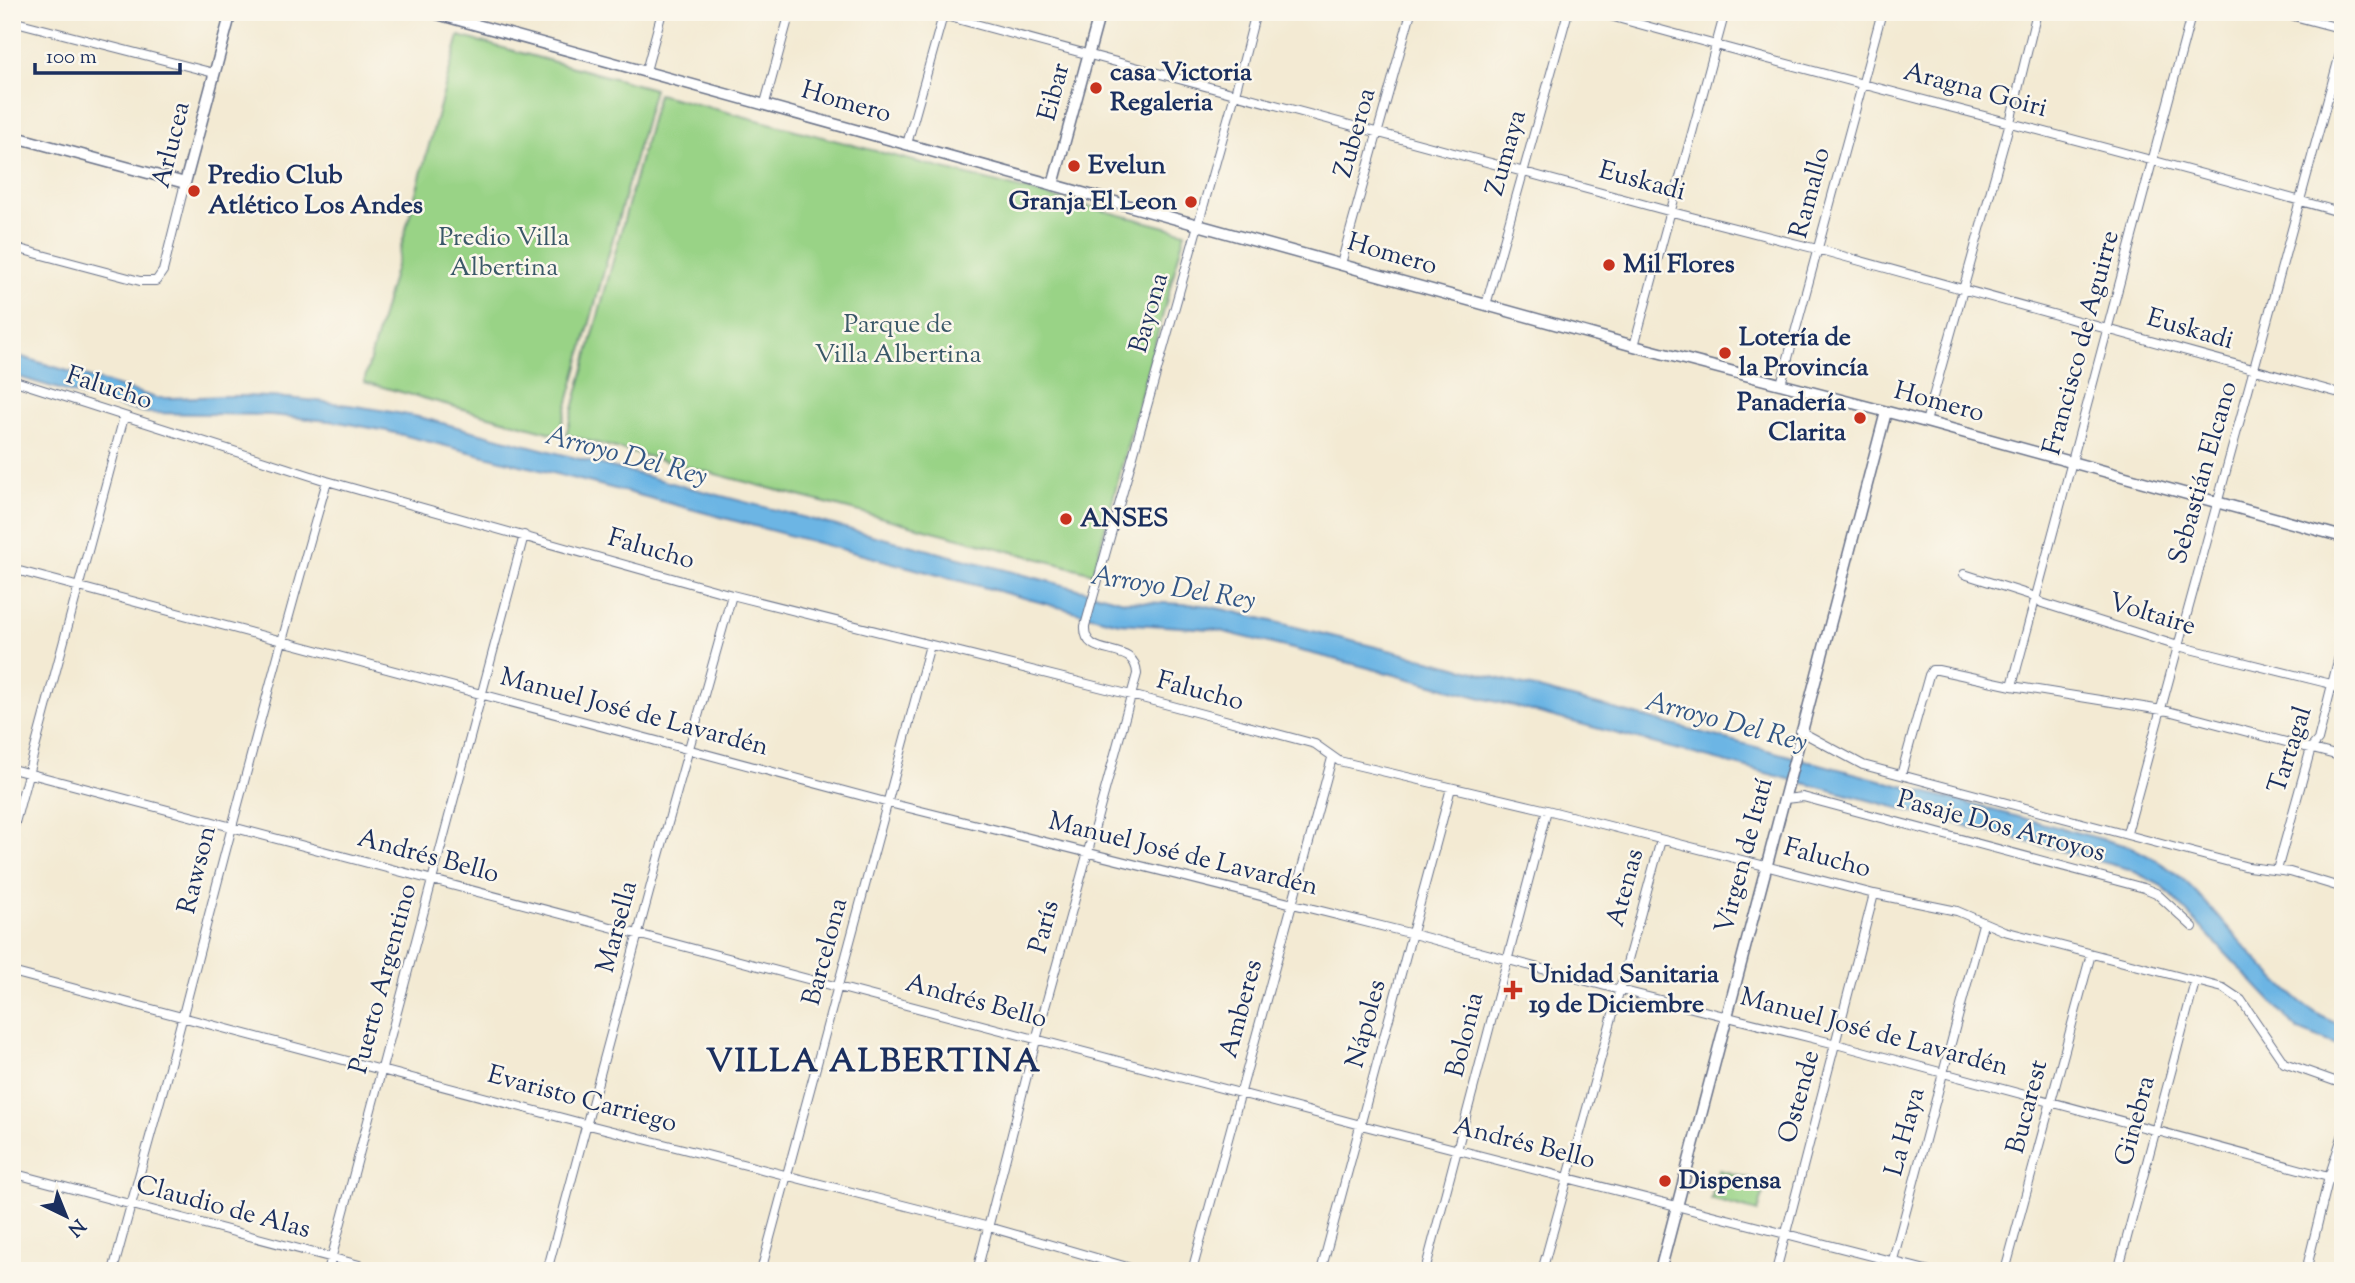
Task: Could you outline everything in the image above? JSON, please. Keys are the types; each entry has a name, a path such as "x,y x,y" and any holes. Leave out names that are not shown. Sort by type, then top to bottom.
{"main road":[{"name":"Arlucea","path":"185,183 231,12"},
{"name":"Homero","path":"430,12 446,14 1634,346 1926,422 2343,537"},
{"name":"Eibar","path":"1053,185 1100,12"},
{"path":"12,136 185,183"},
{"name":"Virgen de Itatí","path":"1660,1271 1768,865 1798,737 1886,412"}],"street":[{"path":"646,71 662,12"},
{"path":"765,103 790,12"},
{"name":"Euskadi","path":"931,12 1672,212 1817,248 2343,394"},
{"name":"Bayona","path":"1085,626 1235,94 1255,12"},
{"name":"Zuberoa","path":"1341,264 1411,12"},
{"name":"Zumaya","path":"1486,305 1568,12"},
{"name":"Aragna Goiri","path":"1596,12 2343,213"},
{"path":"1634,346 1725,12"},
{"name":"Ramallo","path":"1781,384 1882,12"},
{"path":"1926,422 2010,122 2037,12"},
{"name":"Francisco de Aguirre","path":"2012,685 2192,12"},
{"path":"2279,12 2343,29"},
{"path":"907,144 943,14"},
{"path":"12,21 214,73"},
{"name":"Sebastián Elcano","path":"2127,833 2343,43"},
{"name":"Arlucea","path":"12,247 149,282 161,277 185,183"},
{"name":"Falucho","path":"12,380 327,481 732,595 1315,744 1332,758 1768,865 1874,894 1957,911 1983,924 2223,988 2241,1000 2284,1063 2343,1084"},
{"path":"12,834 124,417"},
{"name":"Rawson","path":"113,1271 183,1017 230,827 327,481"},
{"name":"Puerto Argentino","path":"328,1271 524,535"},
{"name":"Manuel José de Lavardén","path":"12,569 889,803 1413,934 1620,990 1944,1072 2155,1132 2343,1181"},
{"name":"Voltaire","path":"1964,574 2030,594 2042,603 2178,646 2331,684"},
{"name":"Marsella","path":"547,1271 585,1124 732,595"},
{"name":"París","path":"977,1271 1036,1040 1137,674 1137,667 1127,655 1087,641 1084,635 1085,626"},
{"name":"Tartagal","path":"2277,870 2312,748 2318,740 2343,641"},
{"name":"Barcelona","path":"761,1271 930,645"},
{"path":"1901,775 1932,670 2159,710 2343,757"},
{"path":"1798,737 1856,761 1901,775 2248,867 2277,870 2343,887"},
{"name":"Amberes","path":"1192,1271 1332,758"},
{"name":"Andrés Bello","path":"12,769 1241,1094 1930,1271"},
{"name":"Nápoles","path":"1321,1271 1451,788"},
{"name":"Pasaje Dos Arroyos","path":"1786,794 2144,887 2155,893 2193,927"},
{"name":"Bolonia","path":"1425,1271 1546,810"},
{"name":"Atenas","path":"1542,1271 1661,840"},
{"name":"Ostende","path":"1776,1271 1874,894"},
{"name":"La Haya","path":"1890,1271 1983,924"},
{"name":"Bucarest","path":"2005,1271 2091,954"},
{"name":"Evaristo Carriego","path":"12,972 585,1124 989,1227 1141,1271"},
{"name":"Ginebra","path":"2118,1271 2194,982"},
{"path":"2306,1271 2329,1177 2343,1134"},
{"name":"Claudio de Alas","path":"12,1173 382,1271"}],"green space":[{"name":"Predio Villa Albertina","path":"459,36 654,89 559,435 364,382"},
{"name":"Parque de Villa Albertina","path":"658,94 1185,232 1093,573 566,435"},
{"path":"1719,1170 1766,1183 1758,1212 1711,1199"}],"water":[{"path":"12,354 156,398 288,398 423,418 1124,601 1203,605 1441,663 2131,847 2182,879 2282,986 2303,1004 2324,1018 2343,1025 2343,1047 2298,1030 2162,886 2129,869 1346,662 1212,629 1119,623 387,431 339,422 271,415 149,413 123,408 12,375"}],"place":[{"name":"casa Victoria Regaleria","path":"1096,88"},
{"name":"Evelun","path":"1074,166"},
{"name":"Predio Club Atlético Los Andes","path":"194,191"},
{"name":"Granja El Leon","path":"1191,202"},
{"name":"Mil Flores","path":"1609,265"},
{"name":"Lotería de la Provincía","path":"1725,353"},
{"name":"Panadería Clarita","path":"1860,418"},
{"name":"ANSES","path":"1066,519"},
{"name":"Unidad Sanitaria 19 de Diciembre","path":"1513,990"},
{"name":"Dispensa","path":"1665,1181"}],"district":[{"name":"VILLA ALBERTINA","path":"874,1063"}],"water label":[{"name":"Arroyo Del Rey","path":"626,457"},
{"name":"Arroyo Del Rey","path":"1173,589"},
{"name":"Arroyo Del Rey","path":"1726,723"}]}
